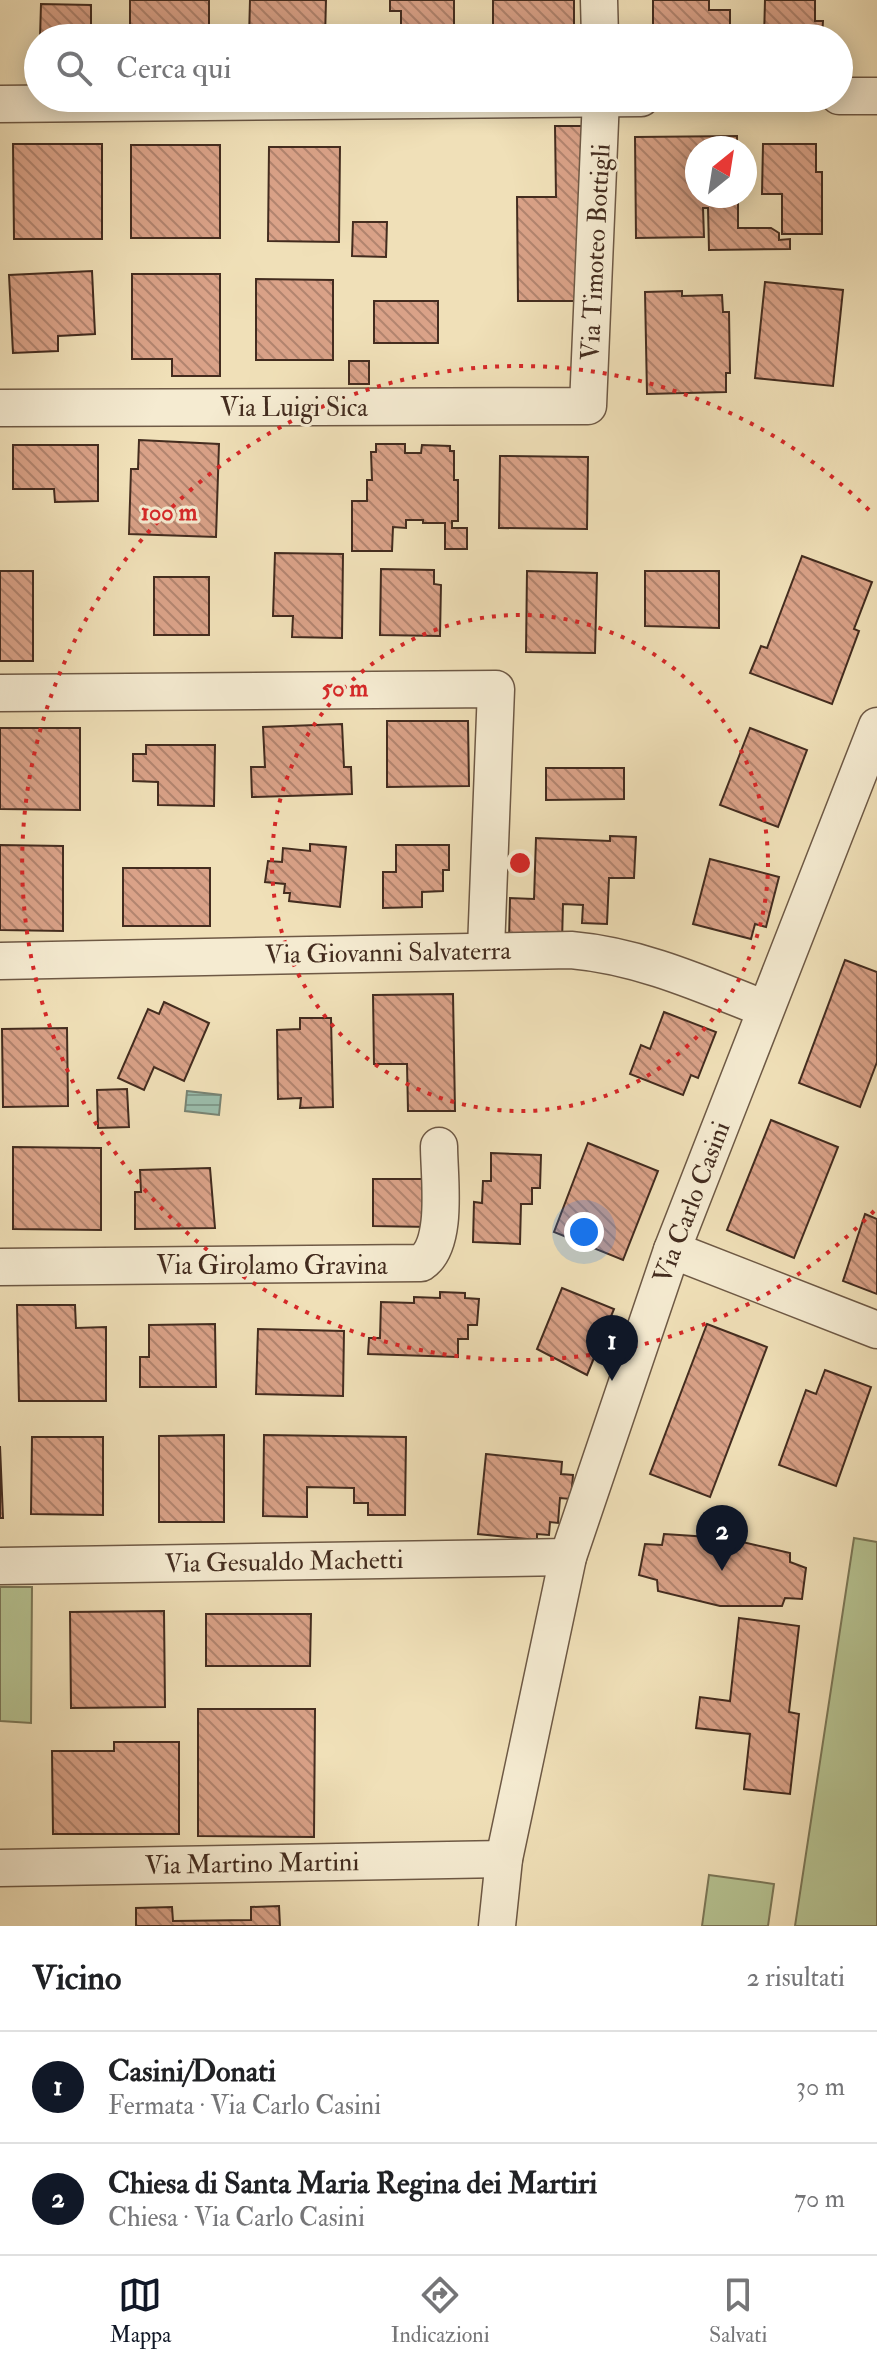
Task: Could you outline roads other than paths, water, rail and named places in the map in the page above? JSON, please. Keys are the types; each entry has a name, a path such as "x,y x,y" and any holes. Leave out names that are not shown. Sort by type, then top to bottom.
{"street":[{"path":"599,0 600,24"},
{"path":"853,96 877,96"},
{"path":"0,104 24,104"},
{"name":"Via Timoteo Bottigli","path":"588,406 600,112"},
{"name":"Via Luigi Sica","path":"0,408 588,406"},
{"path":"0,693 496,689 486,949"},
{"name":"Via Carlo Casini","path":"497,1926 504,1859 568,1557 672,1250 877,726"},
{"name":"Via Giovanni Salvaterra","path":"0,961 486,949 609,954 658,968 765,1009"},
{"name":"Via Girolamo Gravina","path":"0,1267 421,1263 429,1257 438,1241 439,1146"},
{"path":"672,1250 877,1330"},
{"name":"Via Gesualdo Machetti","path":"0,1566 568,1557"},
{"name":"Via Martino Martini","path":"0,1868 504,1859"}],"place":[{"name":"Casini/Donati","path":"612,1381"},
{"name":"Chiesa di Santa Maria Regina dei Martiri","path":"722,1571"}]}
